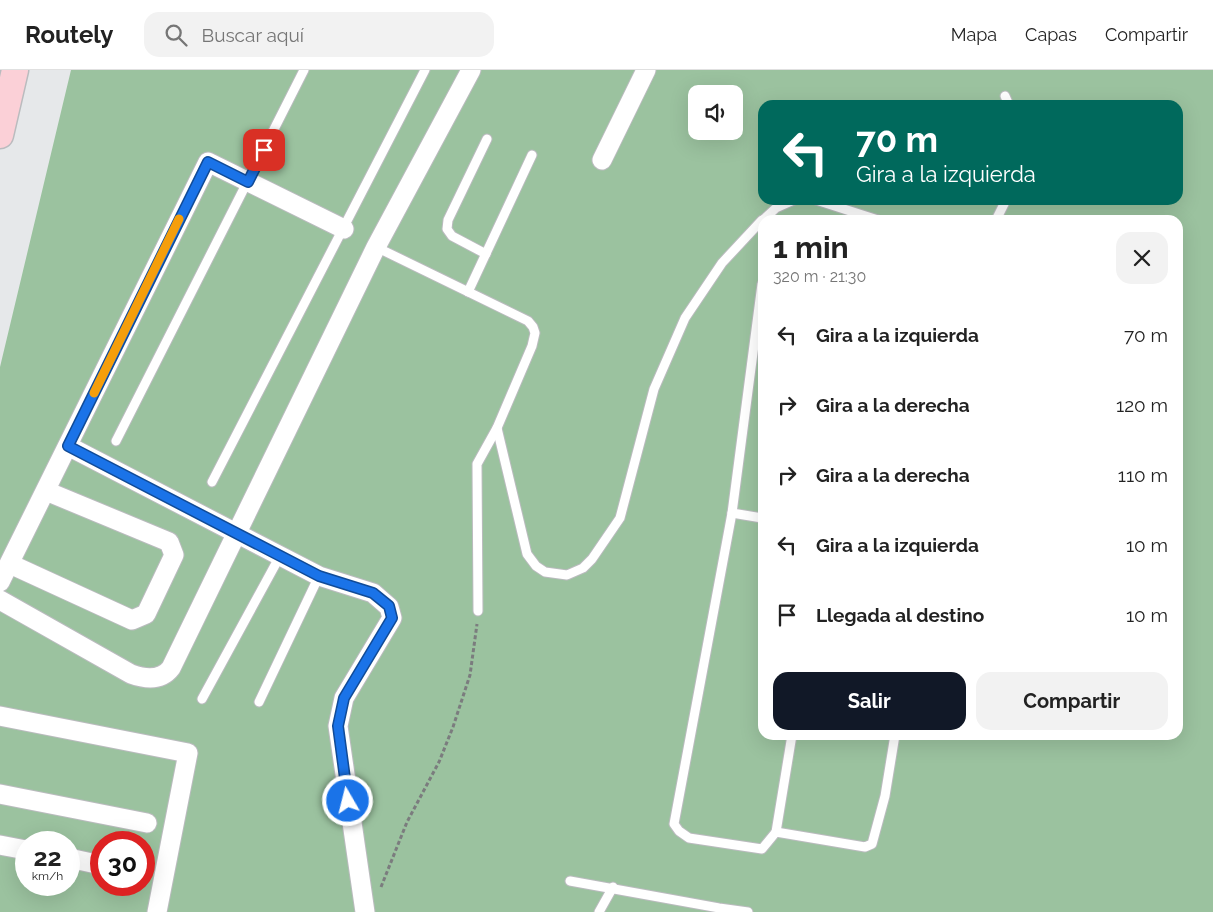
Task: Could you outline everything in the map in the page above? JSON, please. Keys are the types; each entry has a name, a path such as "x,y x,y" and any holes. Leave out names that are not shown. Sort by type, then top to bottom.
{"main road":[{"path":"0,135 14,70"}],"street":[{"path":"0,600 131,674 147,678 166,674 171,668 376,247 471,70"},
{"path":"602,160 646,70"},
{"path":"0,582 208,162 344,229"},
{"path":"68,446 319,576 373,593 389,606 392,618 344,698 338,726 365,912"},
{"path":"10,564 132,620 146,614 174,555 170,542 46,491"},
{"path":"0,716 188,753 157,912"},
{"path":"0,794 147,823"},
{"path":"0,845 15,848"}],"lane":[{"path":"116,441 304,70"},
{"path":"212,482 425,70"},
{"path":"486,254 452,236 447,229 448,220 487,139"},
{"path":"468,292 532,155"},
{"path":"768,215 783,205"},
{"path":"832,205 862,215"},
{"path":"775,215 776,208"},
{"path":"497,428 526,554 536,566 545,572 567,575 583,568 592,559 620,518 654,389 685,318 722,263 758,225"},
{"path":"376,247 528,320 535,333 523,371 478,464 478,611"},
{"path":"758,315 732,513 674,824 679,831 689,838 762,849 776,832 791,740"},
{"path":"732,513 758,517"},
{"path":"202,699 280,556"},
{"path":"259,702 319,576"},
{"path":"776,832 865,847 872,844 885,796 894,740"},
{"path":"570,880 718,910 748,912"},
{"path":"599,912 613,888"}],"path":[{"path":"379,893 407,822 439,762 452,727 470,675 476,643 478,611"}],"green space":[{"path":"71,70 1213,70 1213,912 0,912 0,367"}],"slow traffic":[{"path":"94,393 179,219"}],"route":[{"path":"264,150 248,182 208,162 68,446 319,576 373,593 389,606 392,618 344,698 338,726 348,801"}]}
